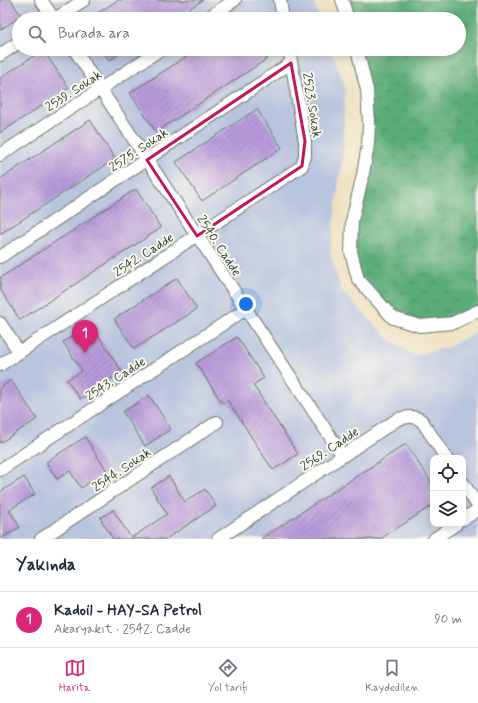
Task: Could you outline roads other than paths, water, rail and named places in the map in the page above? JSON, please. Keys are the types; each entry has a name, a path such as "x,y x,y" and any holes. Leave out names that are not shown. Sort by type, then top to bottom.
{"street":[{"path":"41,0 49,12"},
{"path":"65,12 84,0"},
{"path":"217,12 235,0"},
{"path":"280,0 282,12"},
{"path":"342,0 346,12"},
{"path":"0,55 12,47"},
{"name":"2540. Cadde","path":"79,56 343,456"},
{"name":"2539. Sokak","path":"0,155 150,56"},
{"name":"2523. Sokak","path":"290,56 305,141 305,156 302,166"},
{"path":"359,56 367,90 370,124 363,174 352,221 351,252 358,279 393,318 420,326 453,323 478,310"},
{"name":"2575. Sokak","path":"0,257 291,63"},
{"name":"2542. Cadde","path":"0,365 302,166"},
{"name":"2543. Cadde","path":"0,470 246,309"},
{"path":"0,323 19,352"},
{"name":"2569. Cadde","path":"218,539 398,419 408,416 422,421 444,455"},
{"name":"2544. Sokak","path":"41,539 217,422"},
{"path":"466,488 478,506"},
{"path":"466,518 478,510"},
{"path":"434,539 452,527"}],"place":[{"name":"Kadoil - HAY-SA Petrol","path":"85,353"}]}
